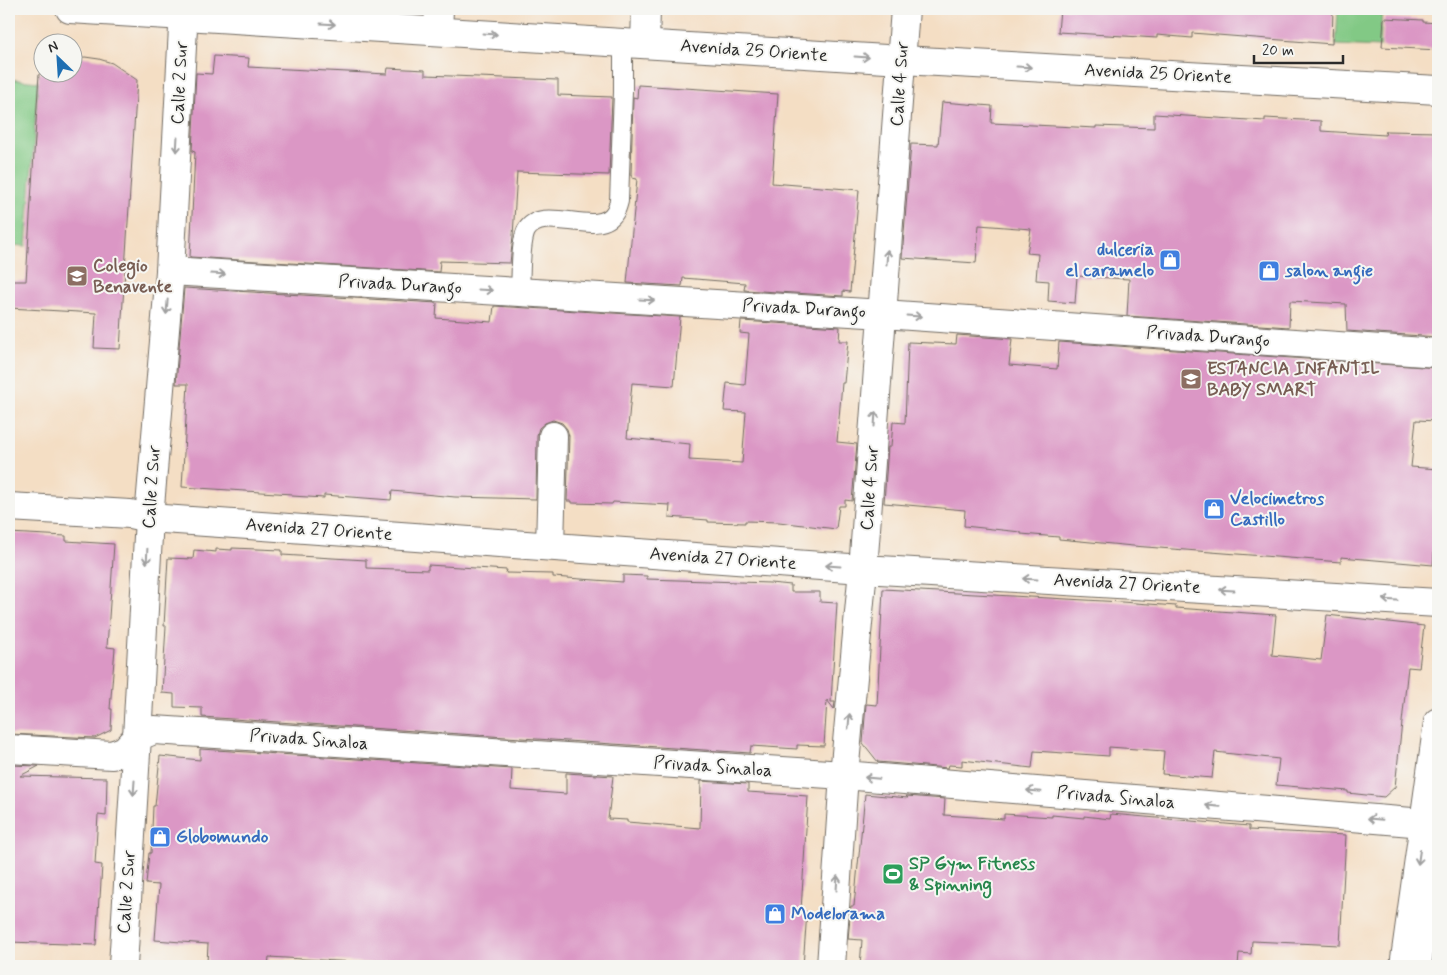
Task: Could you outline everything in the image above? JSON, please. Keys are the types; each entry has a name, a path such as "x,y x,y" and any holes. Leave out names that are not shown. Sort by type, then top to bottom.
{"street":[{"name":"Avenida 25 Oriente","path":"70,9 439,20 634,43 1438,90"},
{"path":"634,43 646,9"},
{"name":"Calle 4 Sur","path":"831,966 844,775 863,568 905,9"},
{"name":"Calle 2 Sur","path":"123,966 149,518 170,271 184,12"},
{"name":"Privada Durango","path":"170,271 883,314 1438,353"},
{"path":"550,546 553,436"},
{"name":"Avenida 27 Oriente","path":"9,507 130,514 149,518 863,568 1438,603"},
{"path":"1404,966 1438,722"},
{"name":"Privada Sinaloa","path":"9,749 112,756 125,750 137,737 154,730 844,775 1424,823"}],"lane":[{"path":"520,292 523,240 527,229 536,221 547,219 595,223 606,221 615,213 619,201 623,92 634,43"},
{"path":"1422,966 1438,860"}],"green space":[{"path":"1338,9 1382,9 1380,47 1336,45"},
{"path":"9,79 38,82 26,246 9,245"}],"building":[{"path":"1060,9 1333,9 1332,44 1192,33 1192,38 1157,35 1157,38 1058,32"},
{"path":"1384,18 1423,20 1423,22 1438,23 1438,50 1382,47"},
{"path":"214,56 249,58 248,67 387,74 388,68 425,70 425,75 558,80 558,95 612,97 609,175 517,172 510,263 440,261 439,272 190,257 195,152 192,151 196,73 212,74"},
{"path":"82,57 99,59 112,63 137,80 120,349 94,348 96,313 9,308 9,281 26,281 38,82 82,82"},
{"path":"638,85 778,94 772,183 859,190 850,292 843,291 843,296 744,290 745,283 683,278 682,286 627,283 637,179 631,176 633,97 637,98"},
{"path":"942,102 992,106 991,123 1096,128 1096,126 1154,128 1154,114 1265,121 1265,118 1321,121 1321,131 1385,135 1386,131 1438,132 1438,337 1347,331 1346,304 1290,301 1289,327 1127,316 1129,279 1077,276 1075,303 1048,301 1049,281 1036,280 1038,254 1027,253 1031,229 979,225 976,263 902,258 911,144 938,145"},
{"path":"184,288 437,303 436,318 492,322 494,306 680,317 674,386 632,383 627,438 690,444 689,460 742,463 746,412 724,411 727,383 745,385 749,334 740,333 741,321 840,327 839,341 848,341 837,442 857,444 852,501 845,500 845,506 839,506 836,529 779,522 708,522 708,520 669,517 670,505 613,502 612,504 572,503 572,501 567,501 569,436 567,429 562,423 553,420 539,428 537,435 536,499 455,497 392,491 391,500 324,495 324,498 292,496 292,494 182,487 188,384 176,384"},
{"path":"957,335 1012,339 1009,365 1057,369 1059,342 1438,368 1438,421 1416,420 1411,467 1438,469 1438,508 1433,565 1341,557 1341,562 1059,539 1059,537 964,526 965,510 884,503 888,447 891,447 893,422 905,423 908,342 956,344"},
{"path":"9,533 66,536 66,541 114,544 107,647 115,648 110,709 112,709 111,730 95,738 9,734"},
{"path":"232,548 282,550 282,555 366,560 366,568 428,570 428,565 507,570 506,573 553,574 553,577 623,582 623,575 647,576 647,579 770,583 791,585 791,592 820,592 820,602 837,603 831,702 835,702 834,709 827,700 824,746 797,745 797,749 751,746 750,753 202,717 202,708 174,707 174,694 162,693 168,558 193,559 194,550 216,552 216,549 232,550"},
{"path":"883,589 1122,602 1276,615 1272,655 1321,660 1327,615 1424,626 1419,668 1408,667 1395,787 1384,797 1348,793 1348,791 1276,785 1279,759 1215,752 1212,778 1162,774 1164,751 1109,747 1109,756 1034,751 1032,768 962,760 962,766 949,765 948,768 878,762 863,743 866,704 877,705"},
{"path":"200,749 512,769 511,790 566,794 566,773 613,776 608,819 700,828 701,781 748,784 748,792 808,796 801,911 807,912 803,966 466,966 466,964 371,964 269,957 268,966 207,963 208,944 155,940 159,885 146,884 149,853 151,853 153,806 155,806 160,756 200,760"},
{"path":"9,765 39,766 20,776 107,778 106,816 98,815 95,864 102,865 96,945 9,942"},
{"path":"865,794 945,799 944,815 1004,819 1004,814 1052,817 1052,815 1110,819 1111,814 1249,826 1249,830 1346,835 1340,945 1252,941 1251,954 1239,953 1238,966 860,966 862,940 848,939 851,906 854,906"}],"place":[{"name":"dulceria el caramelo","path":"1170,260"},
{"name":"salon angie","path":"1269,271"},
{"name":"Colegio Benavente","path":"77,276"},
{"name":"ESTANCIA INFANTIL BABY SMART","path":"1191,379"},
{"name":"Velocimetros Castillo","path":"1214,509"},
{"name":"Globomundo","path":"160,837"},
{"name":"SP Gym Fitness & Spinning","path":"893,874"},
{"name":"Modelorama","path":"775,914"}]}
